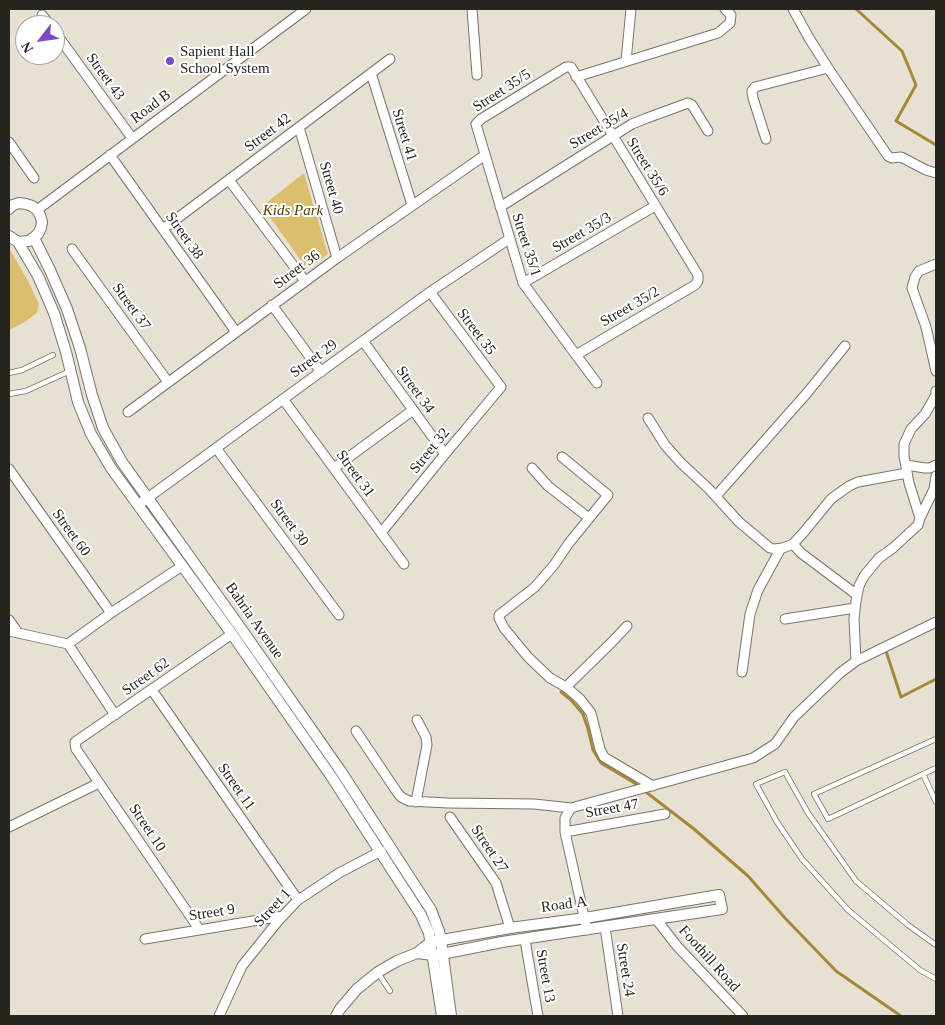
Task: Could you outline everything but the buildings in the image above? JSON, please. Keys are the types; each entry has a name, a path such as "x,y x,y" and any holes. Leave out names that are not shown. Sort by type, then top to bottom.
{"street":[{"name":"Road B","path":"37,210 306,9"},
{"path":"472,9 477,76"},
{"path":"626,61 631,9"},
{"path":"576,77 718,33 730,23 731,15 726,9"},
{"path":"793,9 828,68 888,156 892,158 901,157 936,174"},
{"name":"Street 43","path":"65,46 132,138"},
{"name":"Street 42","path":"163,229 390,60"},
{"name":"Street 35/6","path":"571,67 698,275 698,281"},
{"name":"Street 35/5","path":"485,155 476,124 481,119 561,70 571,67"},
{"path":"766,139 753,98 752,91 755,87 828,68"},
{"name":"Street 41","path":"371,73 412,205"},
{"name":"Street 35/4","path":"500,207 632,124 688,104 692,105 708,131"},
{"name":"Street 40","path":"299,127 337,258"},
{"path":"9,142 34,178"},
{"name":"Street 38","path":"110,155 236,332"},
{"name":"Street 36","path":"128,412 305,281 485,155"},
{"name":"Street 35/1","path":"485,155 523,283 597,383"},
{"path":"229,180 305,281"},
{"path":"10,205 20,203 32,206 37,210 42,222 38,234 29,241 13,239"},
{"name":"Street 35/3","path":"523,283 655,206"},
{"name":"Bahria Avenue","path":"34,238 67,308 103,428 122,462 340,770 431,910 439,931 436,941 451,1016"},
{"name":"Bahria Avenue","path":"13,239 38,276 54,313 78,402 92,434 111,468 232,634 331,776 422,914 429,933 436,941"},
{"name":"Street 29","path":"138,505 430,292 509,239"},
{"name":"Street 37","path":"72,249 168,382"},
{"path":"936,264 919,271 912,288 926,327 936,371"},
{"name":"Street 35/2","path":"576,355 695,285 698,281"},
{"name":"Street 35","path":"430,292 501,387"},
{"path":"272,305 321,372"},
{"name":"Street 34","path":"362,342 445,454"},
{"path":"716,496 807,393 845,346"},
{"name":"Street 32","path":"381,533 501,387"},
{"path":"920,518 904,456 904,444 911,428 925,414 936,395 936,391"},
{"name":"Street 31","path":"283,399 404,564"},
{"path":"334,468 413,410"},
{"path":"648,418 665,445 681,463 716,496 739,522 770,548 774,549 793,544 831,500 849,486 907,469 930,468 936,465"},
{"name":"Street 30","path":"216,448 339,615"},
{"path":"562,457 608,495 535,587 499,615 498,618 528,657 550,678 566,687 580,699 591,713 600,749 604,757 650,787"},
{"path":"532,468 548,486 589,518"},
{"name":"Street 60","path":"9,469 111,613"},
{"path":"856,661 854,619 859,586 864,576 879,558 918,525 934,488 936,476"},
{"path":"793,544 801,554 857,595"},
{"path":"742,672 750,614 758,590 781,548"},
{"path":"68,644 182,566"},
{"path":"786,619 855,608"},
{"path":"9,620 13,632 68,644 115,715"},
{"path":"356,731 401,798 409,802 534,804 571,808 753,758 775,744 794,717 840,673 856,661 936,622"},
{"path":"566,687 627,626"},
{"name":"Street 62","path":"75,742 232,634"},
{"name":"Street 11","path":"152,690 298,900"},
{"path":"416,802 427,745 426,737 417,720"},
{"name":"Street 10","path":"75,742 76,749 199,929"},
{"path":"9,827 99,783"},
{"path":"571,808 565,818 564,832 587,930"},
{"name":"Street 47","path":"564,832 665,814"},
{"name":"Street 27","path":"450,817 496,883 510,928"},
{"name":"Street 1","path":"219,1016 242,966 298,900 339,873 381,852"},
{"name":"Road A","path":"336,1016 357,988 378,972 397,961 417,953 436,941 719,895 722,909 502,942 438,954 417,953"},
{"name":"Street 9","path":"145,939 283,916"},
{"name":"Foothill Road","path":"656,919 677,946 743,1016"},
{"name":"Street 24","path":"605,927 618,1016"},
{"name":"Street 13","path":"524,940 538,1016"},
{"name":"Bahria Avenue","path":"438,954 442,1016"}],"lane":[{"path":"9,373 22,370 53,355"},
{"path":"9,394 26,392 70,371"},
{"path":"936,739 814,794 828,819 936,768"},
{"path":"936,945 908,925 856,881 808,813 785,772 756,784 777,822 802,859 835,896 848,910 920,970 936,979"},
{"path":"923,774 936,802"},
{"path":"378,972 390,991"}],"green space":[{"name":"Kids Park","path":"304,173 328,254 307,269 262,206"},
{"path":"9,248 39,304 37,313 9,330"}],"waterway":[{"path":"856,9 902,51 916,85 896,121 936,145"},
{"path":"886,651 901,697 936,679"},
{"path":"561,692 583,714 593,750 601,763 633,782 694,829 748,876 836,971 901,1016"}],"place":[{"name":"Sapient Hall School System","path":"170,61"}]}
